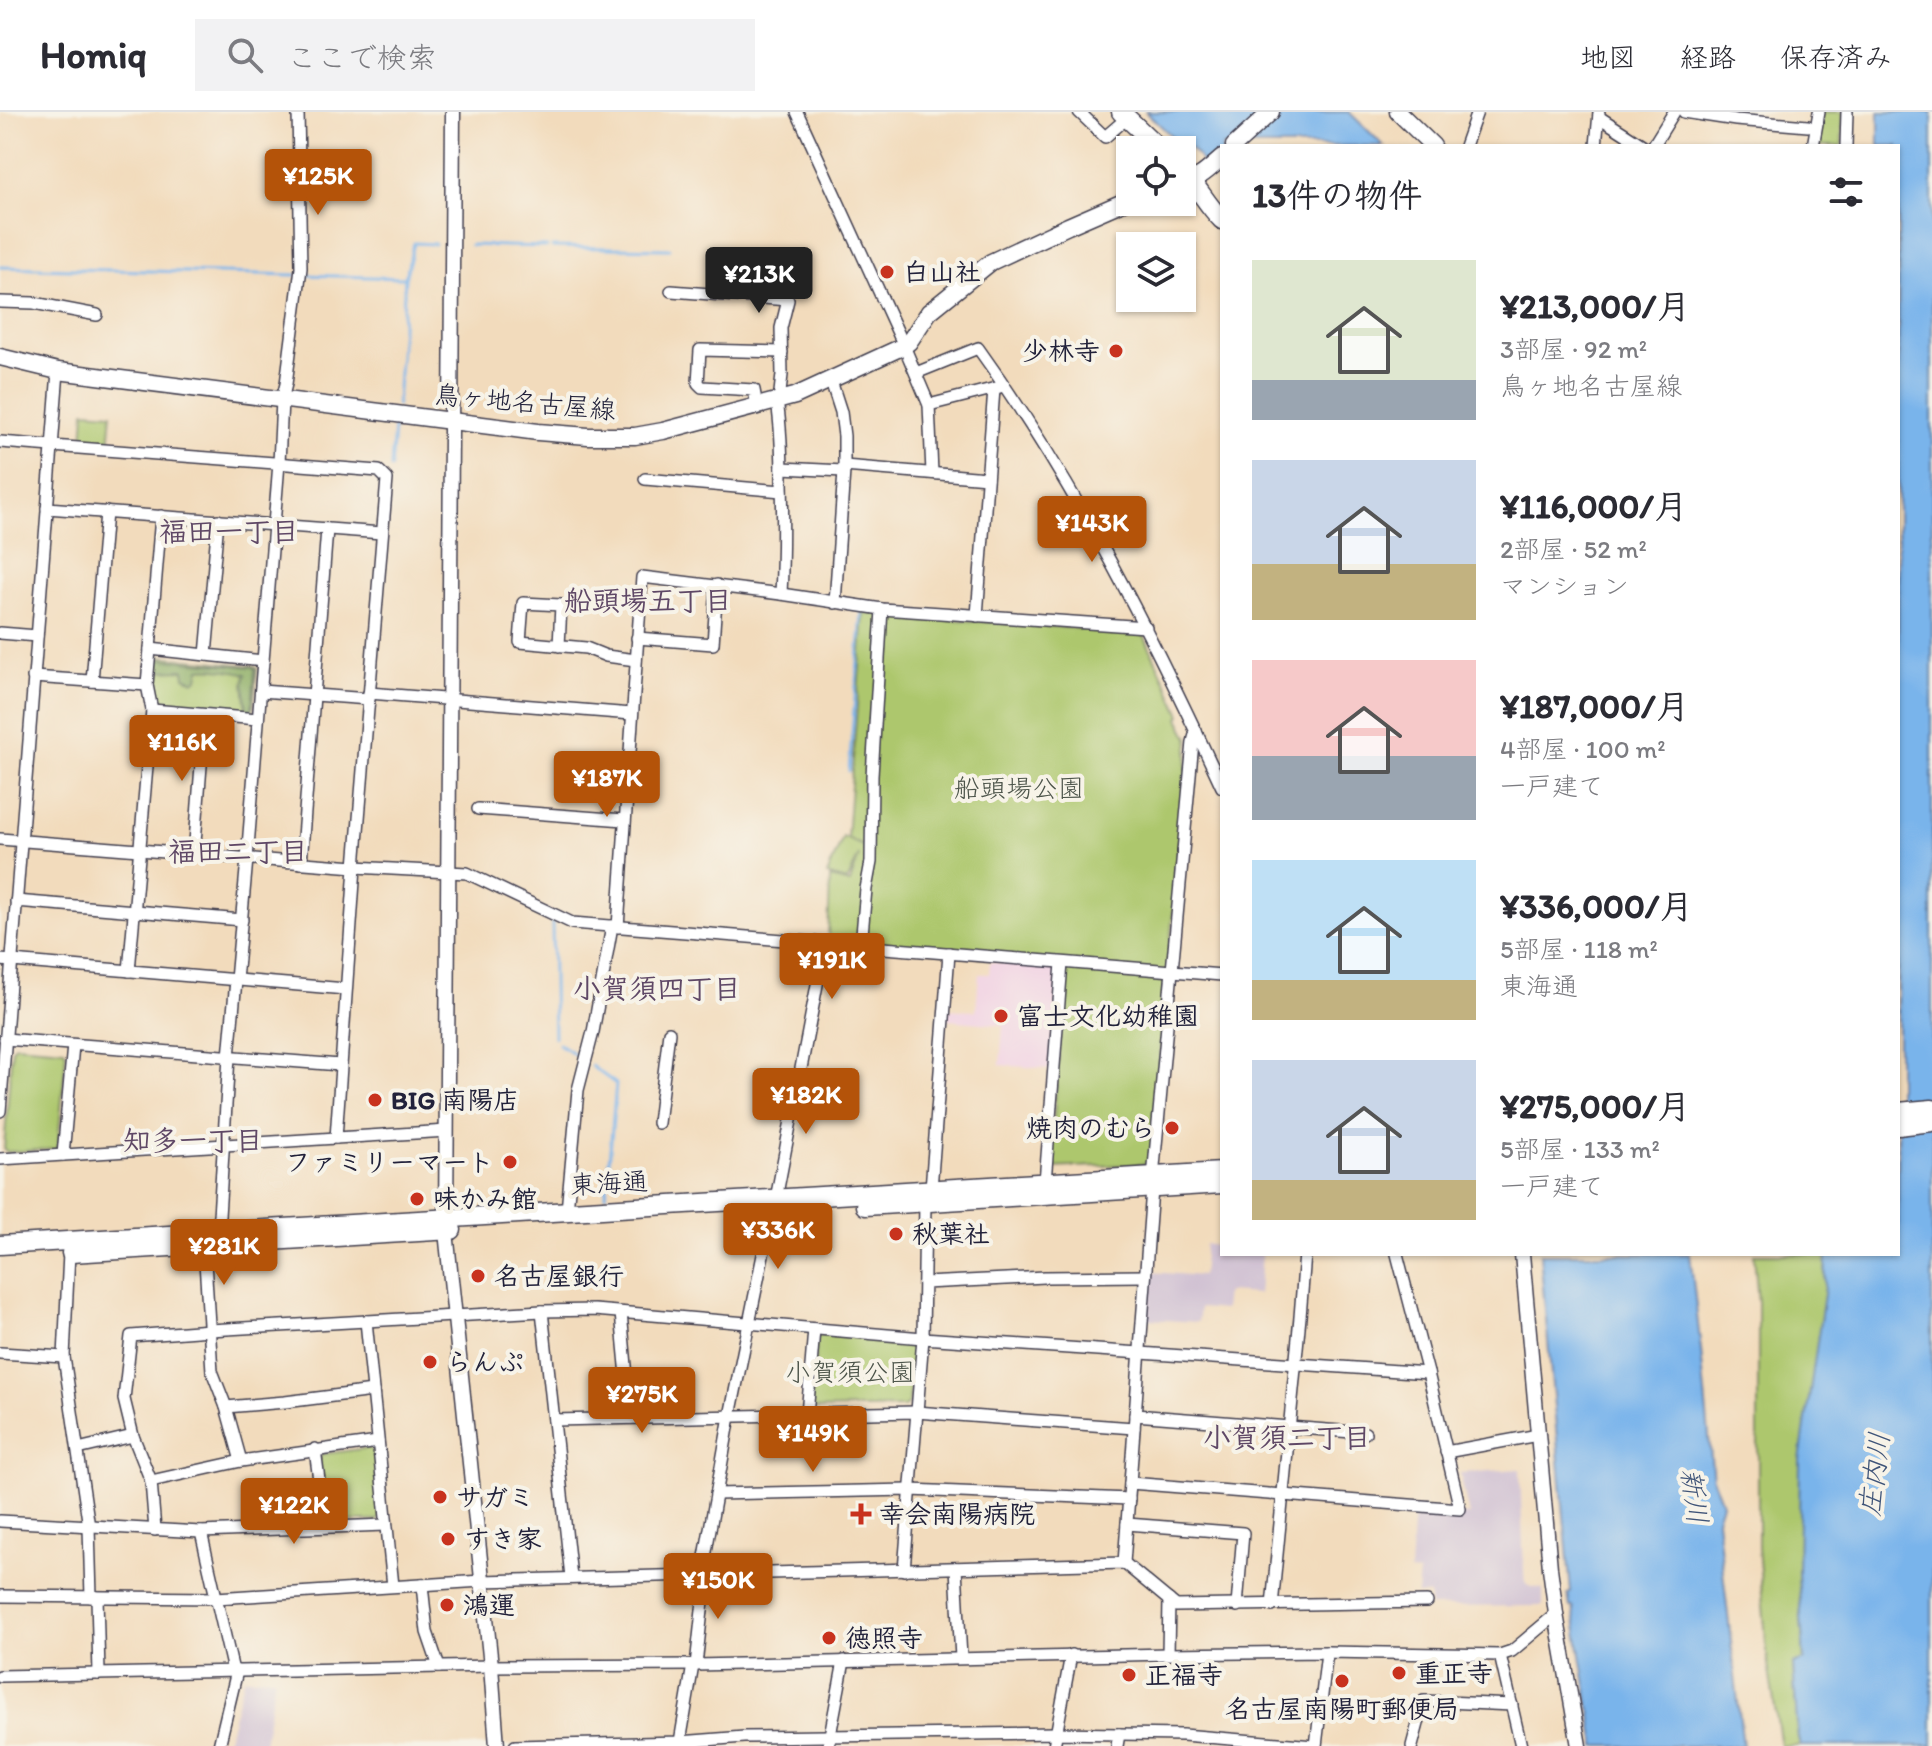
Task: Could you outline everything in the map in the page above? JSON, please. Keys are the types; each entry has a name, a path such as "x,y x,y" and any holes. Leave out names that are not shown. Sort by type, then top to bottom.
{"main road":[{"path":"1236,144 1271,112"},
{"path":"1124,115 1146,136"},
{"path":"1405,115 1431,144"},
{"path":"1196,173 1220,159"},
{"path":"1196,187 1208,207 1220,218"},
{"name":"鳥ヶ地名古屋線","path":"0,357 58,371 282,400 574,435 635,436 778,401 831,381 904,346 929,312 991,262 1116,205"},
{"path":"1900,1112 1932,1109"},
{"path":"1900,1126 1932,1122"},
{"name":"東海通","path":"0,1245 218,1232 446,1224 928,1196 1153,1182 1220,1172"},
{"name":"東海通","path":"928,1196 1045,1182 1220,1184"},
{"name":"東海通","path":"0,1257 204,1246 567,1211 774,1205"}],"street":[{"path":"218,1232 229,1057 261,691 282,400 301,268 298,112"},
{"path":"453,112 446,1224 497,1746"},
{"path":"797,112 929,405 932,473"},
{"path":"1079,112 1105,137 1124,115"},
{"path":"1466,144 1477,112"},
{"path":"1654,144 1674,112"},
{"path":"1684,112 1808,126"},
{"path":"1808,112 1810,144"},
{"path":"1811,144 1819,112"},
{"path":"1846,144 1847,112"},
{"path":"1596,144 1599,114"},
{"path":"1599,114 1641,144"},
{"path":"671,291 788,300 781,328 782,375 778,401 784,543 781,594"},
{"path":"0,302 34,303 97,315"},
{"path":"916,373 978,348 999,387 1068,485 1146,627 1220,783"},
{"path":"757,406 754,390 702,387 698,383 700,350 782,352"},
{"path":"0,1111 5,1039 5,961 16,901 58,371"},
{"path":"831,381 841,412 844,468 835,603"},
{"path":"929,405 999,387"},
{"path":"977,616 987,478 999,387"},
{"path":"0,442 379,471 387,479 336,1138"},
{"path":"782,468 844,468 987,478"},
{"path":"645,479 782,491"},
{"path":"47,508 382,533"},
{"path":"92,681 106,512"},
{"path":"129,971 152,710 147,685 161,516"},
{"path":"206,655 218,520"},
{"path":"301,863 327,529"},
{"path":"567,1211 578,1090 615,926 642,577 882,609 1146,627"},
{"path":"637,638 713,644 717,585"},
{"path":"559,646 561,605 523,603 520,642 559,646 586,648 606,656 636,660"},
{"path":"861,946 871,862 872,776 882,609"},
{"path":"0,633 37,636"},
{"path":"150,649 263,661"},
{"path":"33,677 147,685"},
{"path":"261,691 449,699 632,714"},
{"path":"152,710 258,719"},
{"path":"194,855 205,715"},
{"path":"1124,1563 1153,1182 1196,731"},
{"path":"478,809 624,820"},
{"path":"0,839 467,873 572,923 1220,975"},
{"path":"16,901 242,920"},
{"path":"680,1742 730,1416 825,943"},
{"path":"904,1570 923,1338 928,1196 949,953"},
{"path":"5,961 346,989"},
{"path":"1045,1182 1062,963"},
{"path":"658,1123 669,1032"},
{"path":"5,1039 340,1065"},
{"path":"63,1155 73,1045"},
{"path":"0,1159 447,1131"},
{"path":"204,1246 212,1371 241,1461"},
{"path":"69,1253 64,1357 89,1527 99,1674"},
{"path":"1272,1606 1305,1256"},
{"path":"1130,1483 1460,1509 1398,1256"},
{"path":"1522,1256 1556,1614 1579,1746"},
{"path":"924,1283 1145,1276"},
{"path":"155,1530 151,1481 133,1436 124,1399 131,1336 594,1310 923,1338 1428,1373"},
{"path":"542,1311 571,1577"},
{"path":"621,1313 631,1418"},
{"path":"366,1321 393,1586"},
{"path":"807,1415 814,1329"},
{"path":"0,1353 64,1357"},
{"path":"226,1407 373,1391"},
{"path":"554,1420 916,1412 1134,1428"},
{"path":"1135,1415 1365,1433"},
{"path":"1446,1452 1538,1435"},
{"path":"78,1449 133,1436"},
{"path":"151,1481 241,1461 378,1442"},
{"path":"315,1449 325,1527"},
{"path":"716,1494 910,1490 1129,1499"},
{"path":"0,1521 201,1532 386,1525"},
{"path":"1127,1524 1243,1533 1237,1606"},
{"path":"201,1532 235,1671 219,1746"},
{"path":"0,1596 216,1598 571,1577 1124,1563 1176,1606 1427,1602"},
{"path":"956,1568 961,1658"},
{"path":"422,1585 427,1632 439,1667"},
{"path":"1168,1654 1169,1600"},
{"path":"0,1676 694,1665 1071,1655 1327,1652 1500,1655 1512,1651 1556,1614"},
{"path":"515,1746 680,1742 744,1737 828,1741 1056,1733 1118,1740 1183,1735 1315,1746 1327,1652"},
{"path":"1054,1746 1071,1655"},
{"path":"1500,1655 1521,1746"},
{"path":"828,1741 844,1661"},
{"path":"1412,1746 1424,1701 1512,1705"}],"shaded area":[{"name":"富士文化幼稚園","path":"990,962 1059,967 1051,1069 1000,1065 1003,1025 947,1020 948,1009 976,1011 979,974 989,974"},
{"path":"1205,1244 1220,1247 1220,1256 1262,1256 1259,1294 1226,1292 1224,1310 1200,1308 1198,1322 1148,1319 1151,1272 1202,1276"},
{"path":"1520,1469 1524,1573 1526,1584 1543,1589 1543,1606 1430,1607 1430,1594 1417,1595 1419,1573 1410,1572 1414,1509 1469,1515 1460,1473"},
{"path":"275,1677 264,1744 226,1744 244,1678"}],"green space":[{"path":"1822,112 1843,112 1842,144 1816,144"},
{"path":"85,411 112,413 109,445 83,443"},
{"name":"船頭場公園","path":"864,613 1144,635 1189,738 1150,1164 1050,1168 1065,968 828,938 830,878 850,883 859,855 846,881 827,875 843,837 863,846 847,838"},
{"path":"157,656 255,666 253,711 248,714 157,707 152,687"},
{"path":"159,659 253,667 252,709 247,712 246,674 200,669 198,679 193,681 185,677 184,670 156,671"},
{"path":"16,1045 64,1049 66,1052 56,1149 7,1152 4,1149 12,1048"},
{"path":"1754,1256 1826,1256 1800,1518 1798,1574 1804,1660 1793,1665 1800,1746 1781,1746 1768,1664 1758,1548 1758,1303"},
{"name":"小賀須公園","path":"821,1334 912,1342 909,1403 904,1407 814,1409 811,1405 817,1337"},
{"path":"369,1448 374,1452 380,1517 377,1521 331,1521 319,1458 322,1454"}],"water":[{"path":"1146,112 1349,112 1382,144 1220,144 1220,179 1203,166 1196,155 1196,136 1172,136"},
{"name":"庄内川","path":"1879,112 1932,112 1932,1746 1800,1746 1793,1664 1804,1660 1798,1574 1800,1460 1825,1287 1826,1256 1900,1256 1900,144 1879,144"},
{"name":"新川","path":"1540,1256 1690,1256 1713,1480 1722,1503 1717,1519 1743,1746 1596,1746 1573,1607 1570,1607 1568,1594 1571,1592"}],"waterway":[{"path":"397,405 405,278 414,243 435,244"},
{"path":"470,245 547,247"},
{"path":"552,247 670,249"},
{"path":"0,267 296,275"},
{"path":"304,275 404,278"},
{"path":"391,468 394,427"},
{"path":"849,771 862,613"},
{"path":"552,921 554,1037"},
{"path":"559,1044 579,1057"},
{"path":"591,1066 616,1084 606,1195"}],"place":[{"name":"白山社","path":"887,272"},
{"name":"少林寺","path":"1116,351"},
{"name":"富士文化幼稚園","path":"1001,1016"},
{"name":"BIG 南陽店","path":"375,1100"},
{"name":"焼肉のむら","path":"1172,1128"},
{"name":"ファミリーマート","path":"510,1162"},
{"name":"味かみ館","path":"417,1199"},
{"name":"秋葉社","path":"896,1234"},
{"name":"名古屋銀行","path":"478,1276"},
{"name":"らんぷ","path":"430,1362"},
{"name":"サガミ","path":"440,1497"},
{"name":"幸会南陽病院","path":"861,1514"},
{"name":"すき家","path":"448,1539"},
{"name":"鴻運","path":"447,1605"},
{"name":"徳照寺","path":"829,1638"},
{"name":"重正寺","path":"1399,1673"},
{"name":"正福寺","path":"1129,1675"},
{"name":"名古屋南陽町郵便局","path":"1342,1681"}],"district":[{"name":"福田一丁目","path":"229,531"},
{"name":"船頭場五丁目","path":"648,600"},
{"name":"福田二丁目","path":"238,851"},
{"name":"小賀須四丁目","path":"657,988"},
{"name":"知多一丁目","path":"193,1140"},
{"name":"小賀須二丁目","path":"1287,1437"}]}
